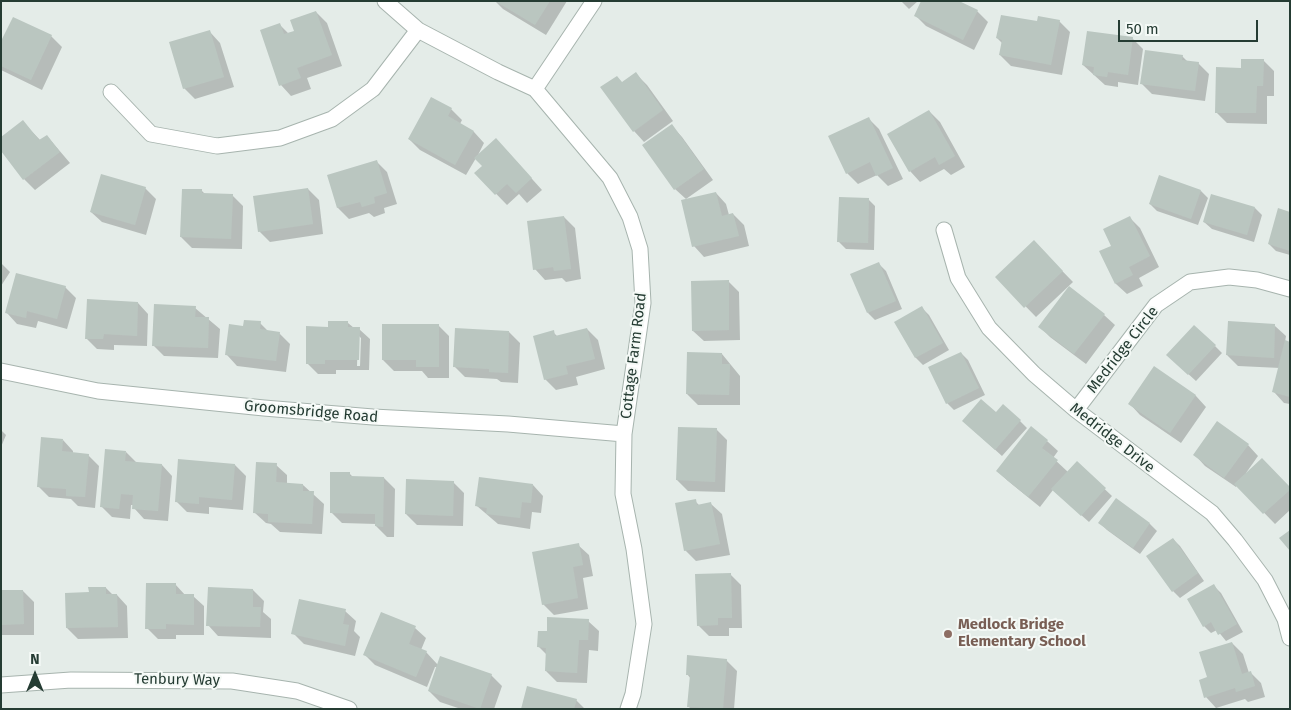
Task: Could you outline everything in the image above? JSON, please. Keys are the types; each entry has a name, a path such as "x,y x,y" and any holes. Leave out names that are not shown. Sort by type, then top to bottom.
{"street":[{"name":"Cottage Farm Road","path":"384,1 418,30 535,89 610,178 630,216 640,249 643,303 624,434 623,494 634,549 644,624 633,694 628,709"},
{"path":"535,89 594,1"},
{"path":"111,92 151,134 217,146 280,138 332,119 373,89 418,30"},
{"name":"Medridge Drive","path":"944,230 958,278 990,328 1034,374 1076,410 1212,513 1265,580 1287,618 1290,638"},
{"name":"Medridge Circle","path":"1076,410 1156,305 1190,282 1229,277 1257,280 1290,289"},
{"name":"Groomsbridge Road","path":"1,371 98,391 264,408 373,417 508,424 624,434"},
{"name":"Tenbury Way","path":"1,684 71,680 232,681 297,691 349,709"}],"building":[{"path":"495,1 550,1 535,25"},
{"path":"921,1 959,1 978,10 963,40 914,16"},
{"path":"316,11 332,55 297,68 301,78 279,86 260,30 280,23 284,34 294,31 290,20"},
{"path":"1001,15 1037,21 1038,16 1060,20 1051,65 999,55 1002,40 996,38"},
{"path":"13,17 52,35 31,80 1,66 1,41"},
{"path":"210,30 224,77 183,89 169,42"},
{"path":"1087,31 1133,37 1128,75 1108,72 1107,77 1093,75 1094,67 1082,65"},
{"path":"1145,50 1183,55 1182,60 1199,62 1195,91 1140,84"},
{"path":"1241,59 1264,59 1263,86 1257,86 1256,113 1215,113 1216,67 1241,68"},
{"path":"636,72 663,110 633,132 600,87 617,76 622,82"},
{"path":"431,97 452,108 448,116 474,131 455,165 408,139"},
{"path":"929,110 955,156 939,165 935,157 909,172 887,134"},
{"path":"869,117 893,168 876,176 870,162 846,174 828,136"},
{"path":"23,120 39,140 47,135 60,152 23,180 1,151 1,137"},
{"path":"672,124 704,169 674,190 642,145"},
{"path":"496,138 532,178 516,193 507,184 495,195 474,173 482,166 474,158"},
{"path":"377,160 387,193 374,197 375,203 362,207 360,202 337,208 327,175"},
{"path":"101,174 146,187 135,225 90,212"},
{"path":"1159,175 1201,190 1191,219 1149,204"},
{"path":"308,188 313,224 258,232 253,196"},
{"path":"182,189 202,189 202,193 233,194 231,239 180,237"},
{"path":"716,192 722,216 733,213 739,236 692,247 681,200"},
{"path":"1211,194 1255,207 1247,235 1203,222"},
{"path":"839,197 869,198 868,243 837,242"},
{"path":"1278,208 1290,212 1290,251 1268,244"},
{"path":"564,216 571,269 554,271 553,267 533,270 527,221"},
{"path":"1130,216 1150,256 1129,267 1133,275 1115,284 1099,251 1111,246 1103,229"},
{"path":"1034,240 1063,271 1024,308 995,277"},
{"path":"879,262 896,301 867,313 850,274"},
{"path":"16,273 66,286 57,319 27,311 26,318 5,313"},
{"path":"729,280 729,330 692,331 691,281"},
{"path":"1069,286 1105,314 1074,354 1038,327"},
{"path":"87,299 138,302 137,336 104,334 103,339 85,339"},
{"path":"154,304 196,306 195,317 209,317 208,348 152,346"},
{"path":"922,306 943,343 915,358 894,322"},
{"path":"244,320 261,321 260,329 280,332 276,361 225,355 229,324 243,326"},
{"path":"328,321 348,321 348,327 360,327 359,360 325,360 325,364 306,364 306,326 328,327"},
{"path":"1228,321 1275,324 1274,358 1226,355"},
{"path":"382,324 439,324 439,367 416,367 416,360 382,360"},
{"path":"1194,325 1216,345 1188,375 1166,355"},
{"path":"455,328 509,331 508,373 489,372 489,369 453,367"},
{"path":"587,328 595,359 566,366 568,374 544,380 533,336 554,330 555,336"},
{"path":"1285,340 1290,342 1290,397 1272,392"},
{"path":"687,352 722,353 722,364 730,364 729,395 686,394"},
{"path":"961,352 979,388 946,404 928,367"},
{"path":"1154,366 1196,395 1170,433 1128,404"},
{"path":"981,399 996,412 1003,404 1021,420 995,450 962,421"},
{"path":"1217,421 1249,444 1224,478 1193,455"},
{"path":"1031,426 1048,440 1042,448 1058,460 1028,497 996,471"},
{"path":"678,427 717,428 715,482 676,480"},
{"path":"41,437 63,439 62,451 89,454 85,497 66,496 66,489 37,487"},
{"path":"105,449 126,451 125,461 162,464 158,511 132,509 133,495 121,494 119,509 100,507"},
{"path":"1262,458 1290,487 1290,490 1263,514 1234,484"},
{"path":"178,459 235,464 232,500 199,497 199,504 175,502"},
{"path":"1077,461 1106,488 1081,516 1051,489"},
{"path":"256,462 277,463 276,482 303,484 303,491 314,491 312,524 268,522 268,514 253,513"},
{"path":"330,472 350,472 350,476 384,477 383,527 375,526 375,514 330,513"},
{"path":"479,477 533,484 531,503 522,502 520,518 486,514 487,508 475,506"},
{"path":"406,479 454,481 453,516 405,514"},
{"path":"1116,498 1150,523 1133,548 1098,523"},
{"path":"696,499 697,505 711,502 720,544 684,551 675,503"},
{"path":"1290,530 1290,551 1279,538"},
{"path":"1173,538 1198,573 1172,592 1146,556"},
{"path":"579,543 583,565 573,567 578,598 542,605 532,552"},
{"path":"731,573 732,618 718,618 718,625 697,626 695,574"},
{"path":"146,583 176,583 176,594 194,594 194,625 166,624 166,629 145,629"},
{"path":"1214,584 1237,624 1218,635 1211,622 1203,627 1187,599"},
{"path":"88,587 106,587 106,594 117,594 118,627 66,628 65,593 89,592"},
{"path":"208,587 253,589 253,607 261,607 260,627 206,626"},
{"path":"1,590 23,590 24,624 1,625"},
{"path":"299,599 346,609 343,624 349,625 345,646 291,634"},
{"path":"381,612 416,626 409,644 427,651 416,677 363,655"},
{"path":"547,617 589,619 588,640 579,640 577,673 545,671 546,648 537,647 538,631 547,631"},
{"path":"1232,642 1242,674 1251,671 1255,686 1236,692 1235,688 1204,698 1199,680 1207,677 1199,652"},
{"path":"687,655 727,659 723,709 687,707 690,675 686,675"},
{"path":"440,656 492,674 480,709 428,691"},
{"path":"527,686 577,699 574,709 521,709"}],"place":[{"name":"Medlock Bridge Elementary School","path":"948,634"}]}
